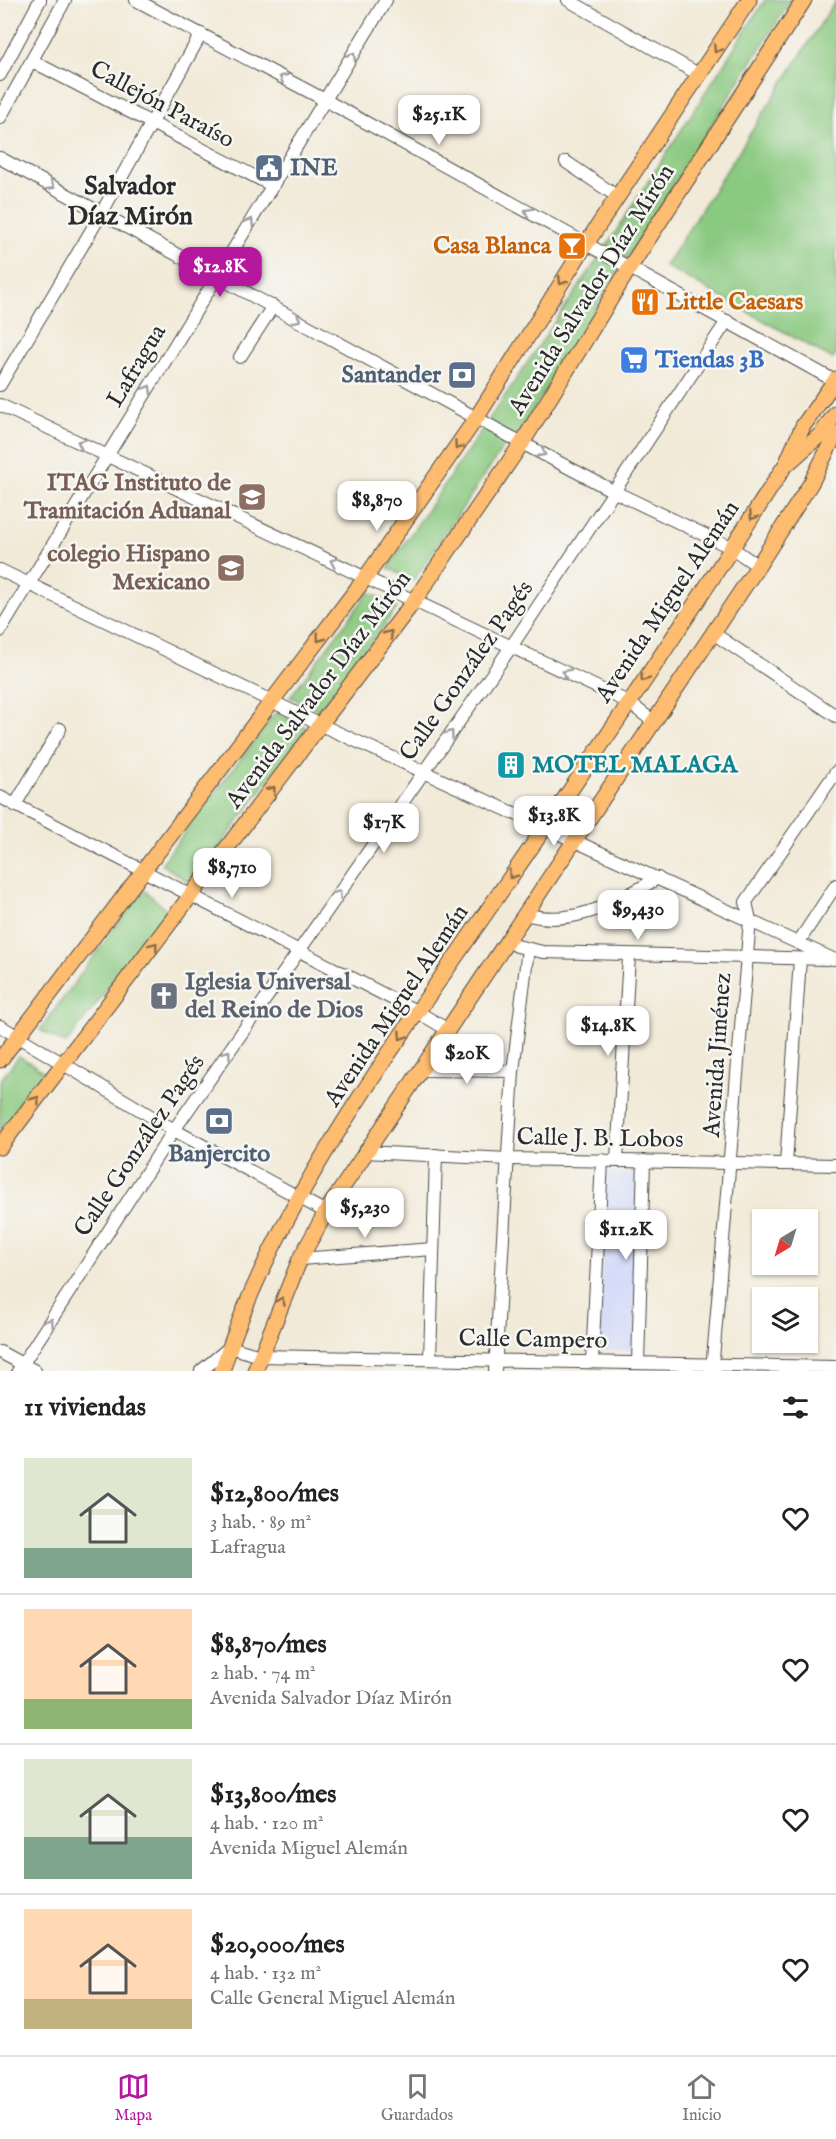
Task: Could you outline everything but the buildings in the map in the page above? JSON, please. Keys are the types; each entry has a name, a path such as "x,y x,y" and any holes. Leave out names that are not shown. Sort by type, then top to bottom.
{"main road":[{"name":"Avenida Salvador Díaz Mirón","path":"0,1060 366,577 477,417 586,244 749,0"},
{"name":"Avenida Salvador Díaz Mirón","path":"0,1147 193,896 414,601 522,442 630,267 804,0"},
{"path":"784,467 802,426 835,380"},
{"name":"Avenida Miguel Alemán","path":"222,1371 268,1253 300,1198 418,1012 546,827 784,467 821,434 836,413"},
{"path":"258,1364 300,1259 326,1212 758,566 811,483 836,433"},
{"path":"811,483 836,457"}],"street":[{"path":"0,75 40,0"},
{"path":"0,118 65,0"},
{"path":"136,0 325,100 835,380"},
{"name":"Lafragua","path":"0,631 386,0"},
{"path":"568,0 700,75"},
{"path":"0,385 101,214 201,34"},
{"name":"Callejón Paraíso","path":"32,61 273,186"},
{"path":"0,158 615,492 732,548 758,566"},
{"path":"566,162 618,197"},
{"path":"240,357 273,306"},
{"name":"Calle González Pagés","path":"20,1368 174,1130 511,647 727,321"},
{"path":"0,405 628,702 654,722"},
{"path":"0,570 31,583 271,702 835,959"},
{"path":"713,633 836,716"},
{"path":"15,805 60,729"},
{"name":"Avenida Jiménez","path":"712,1368 750,920 746,902 836,772"},
{"path":"0,797 300,950 448,1030"},
{"path":"525,914 545,920 589,912 617,902 658,878"},
{"path":"798,942 836,885"},
{"path":"507,941 528,950 629,956 835,959"},
{"path":"495,1366 513,1071 528,950"},
{"path":"617,1160 629,956"},
{"path":"786,1164 800,959"},
{"path":"0,1026 174,1130 326,1212"},
{"path":"420,1070 513,1071"},
{"name":"Calle J. B. Lobos","path":"364,1152 509,1158 836,1165"},
{"path":"430,1359 436,1155"},
{"path":"592,1362 602,1160"},
{"path":"638,1363 644,1161"},
{"path":"300,1259 433,1249"},
{"path":"201,1371 230,1347"},
{"name":"Calle Campero","path":"230,1347 258,1364 430,1359 495,1366 592,1362 712,1368 836,1367"},
{"path":"0,1352 20,1368 35,1371"}],"shaded area":[{"path":"606,1172 642,1174 634,1351 598,1350"}],"green space":[{"path":"765,0 791,0 618,271 520,431 502,449 413,581 388,568 610,241"},
{"path":"836,0 836,355 833,359 665,266"},
{"path":"369,592 397,608 319,710 290,697"},
{"path":"276,712 307,728 192,884 161,864"},
{"path":"143,889 167,910 66,1044 40,1030"},
{"path":"19,1056 46,1073 0,1131 0,1081"}],"place":[{"name":"INE","path":"269,168"},
{"name":"Casa Blanca","path":"572,246"},
{"name":"Little Caesars","path":"645,302"},
{"name":"Tiendas 3B","path":"634,360"},
{"name":"Santander","path":"462,375"},
{"name":"ITAG Instituto de Tramitación Aduanal","path":"252,497"},
{"name":"colegio Hispano Mexicano","path":"231,568"},
{"name":"MOTEL MALAGA","path":"511,765"},
{"name":"Iglesia Universal del Reino de Dios","path":"164,996"},
{"name":"Banjercito","path":"219,1121"}],"district":[{"name":"Salvador Díaz Mirón","path":"130,200"}]}
